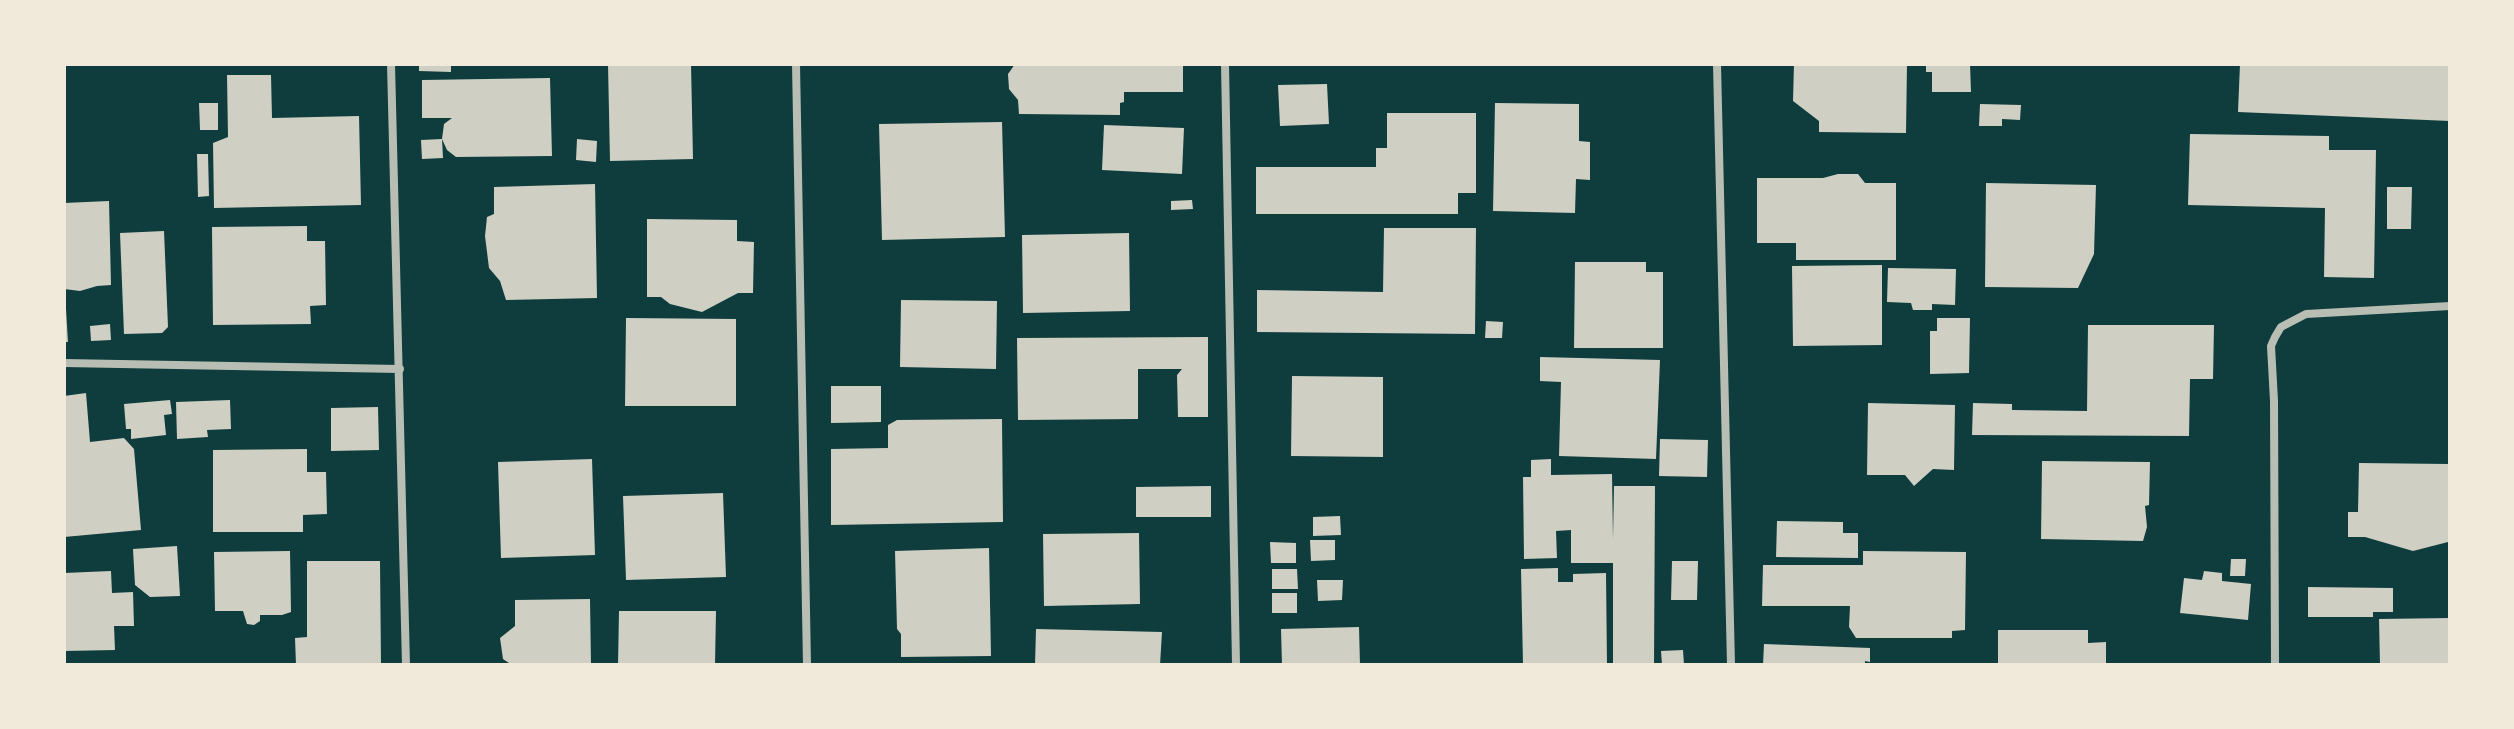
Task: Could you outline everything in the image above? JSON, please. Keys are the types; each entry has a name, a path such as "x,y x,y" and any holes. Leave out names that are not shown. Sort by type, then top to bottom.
{"street":[{"path":"391,64 406,665"},
{"path":"796,64 807,665"},
{"path":"1225,64 1236,665"},
{"path":"1717,64 1731,665"},
{"path":"2275,665 2271,346 2281,327 2306,314 2450,306"},
{"path":"64,363 400,369"}],"building":[{"path":"419,64 451,64 451,72 419,71"},
{"path":"608,64 691,64 693,159 610,161"},
{"path":"1015,64 1183,64 1183,92 1124,92 1120,115 1019,114 1018,100 1009,89 1008,74"},
{"path":"1794,64 1907,64 1906,133 1819,132 1819,121 1793,101"},
{"path":"1926,64 1970,64 1971,92 1932,92 1932,72 1926,72"},
{"path":"2240,64 2450,64 2450,121 2238,112"},
{"path":"227,75 271,75 272,118 359,116 361,205 214,208 213,143 228,137"},
{"path":"550,78 552,156 456,157 447,150 442,139 444,124 452,118 422,118 422,80"},
{"path":"1327,84 1329,124 1280,126 1278,85"},
{"path":"199,103 218,103 218,130 200,130"},
{"path":"1495,103 1579,104 1579,141 1590,142 1590,180 1576,179 1575,213 1493,211"},
{"path":"1980,104 2021,105 2020,120 2002,119 2002,126 1979,126"},
{"path":"1387,113 1476,113 1476,193 1458,193 1458,214 1256,214 1256,167 1376,167 1376,148 1387,148"},
{"path":"1002,122 1005,237 882,240 879,124"},
{"path":"1104,125 1184,128 1182,174 1102,170"},
{"path":"2190,134 2329,136 2329,150 2376,150 2374,278 2324,277 2325,208 2188,205"},
{"path":"442,139 443,158 422,159 421,140"},
{"path":"577,139 597,141 596,162 576,160"},
{"path":"197,154 208,154 209,196 198,197"},
{"path":"1858,174 1865,183 1896,183 1896,260 1796,260 1796,243 1757,243 1757,178 1823,178"},
{"path":"1986,183 2096,185 2094,254 2078,288 1985,287"},
{"path":"595,184 597,298 506,300 500,281 489,268 485,236 487,217 494,214 494,187"},
{"path":"2387,187 2412,187 2411,229 2387,229"},
{"path":"1192,200 1193,209 1171,210 1171,201"},
{"path":"109,201 111,285 80,291 64,289 64,203"},
{"path":"647,219 737,220 737,241 754,242 753,293 738,293 702,312 670,304 661,297 647,297"},
{"path":"307,226 307,241 325,241 326,305 310,306 311,324 213,325 212,227"},
{"path":"1384,228 1476,228 1475,334 1257,332 1257,290 1383,292"},
{"path":"164,231 168,327 162,333 124,334 120,233"},
{"path":"1129,233 1130,311 1023,313 1022,235"},
{"path":"1575,262 1646,262 1646,272 1663,272 1663,348 1574,348"},
{"path":"1882,265 1882,345 1793,346 1792,266"},
{"path":"1888,268 1956,269 1955,305 1932,304 1932,310 1913,310 1911,303 1887,302"},
{"path":"901,300 997,301 996,369 900,367"},
{"path":"66,309 68,342 64,342"},
{"path":"626,318 736,319 736,406 625,406"},
{"path":"1937,318 1970,318 1969,373 1930,374 1930,331 1937,331"},
{"path":"1486,321 1503,322 1502,338 1485,338"},
{"path":"110,324 111,340 91,341 90,326"},
{"path":"2088,325 2214,325 2213,379 2190,379 2189,436 1972,435 1973,403 2012,404 2012,410 2087,411"},
{"path":"1208,337 1208,417 1178,417 1177,375 1182,369 1138,369 1138,419 1018,420 1017,338"},
{"path":"1540,357 1660,360 1656,459 1559,456 1561,382 1540,381"},
{"path":"1292,376 1383,377 1383,457 1291,456"},
{"path":"831,386 881,386 881,422 831,423"},
{"path":"86,393 90,442 124,438 134,449 141,530 64,537 64,396"},
{"path":"170,400 172,414 164,415 166,435 131,439 131,429 126,429 124,404"},
{"path":"230,400 231,429 207,430 208,437 177,439 176,402"},
{"path":"1868,403 1955,405 1954,470 1933,469 1914,486 1905,475 1867,475"},
{"path":"378,407 379,450 331,451 331,408"},
{"path":"1002,419 1003,522 831,525 831,449 888,448 888,425 897,420"},
{"path":"1660,439 1708,440 1707,477 1659,476"},
{"path":"307,449 307,472 326,472 327,514 303,515 303,532 213,532 213,450"},
{"path":"592,459 595,555 501,558 498,462"},
{"path":"1551,459 1551,475 1612,474 1613,539 1614,486 1655,486 1654,665 1613,665 1613,563 1571,563 1571,530 1556,531 1557,558 1524,559 1523,477 1531,477 1531,460"},
{"path":"2042,461 2150,462 2149,505 2145,506 2147,527 2143,541 2041,539"},
{"path":"2359,463 2449,464 2448,542 2413,551 2365,537 2348,537 2348,512 2358,512"},
{"path":"1211,486 1211,517 1136,517 1136,487"},
{"path":"723,493 726,577 626,580 623,496"},
{"path":"1340,516 1341,535 1313,536 1313,517"},
{"path":"1777,521 1843,522 1843,533 1858,533 1858,558 1776,557"},
{"path":"1139,533 1140,604 1044,606 1043,534"},
{"path":"1310,540 1335,540 1335,560 1311,561"},
{"path":"1270,542 1296,543 1296,563 1271,563"},
{"path":"177,546 180,596 150,597 135,585 133,549"},
{"path":"989,548 991,656 901,657 901,634 897,629 895,551"},
{"path":"290,551 291,612 260,615 260,621 254,625 247,624 243,611 215,611 214,552"},
{"path":"1863,551 1966,552 1965,630 1952,631 1952,638 1856,638 1849,627 1850,606 1762,606 1763,565 1863,565"},
{"path":"2231,559 2246,559 2245,576 2230,576"},
{"path":"307,561 380,561 381,665 296,665 295,638 307,637"},
{"path":"1672,561 1698,561 1697,600 1671,600"},
{"path":"1558,568 1558,582 1573,582 1573,574 1606,573 1607,665 1523,665 1521,569"},
{"path":"1272,569 1297,569 1298,589 1272,589"},
{"path":"111,571 112,593 133,592 134,626 114,626 115,650 64,651 64,573"},
{"path":"2204,571 2222,573 2222,581 2251,584 2248,620 2180,613 2184,578 2202,580"},
{"path":"1317,580 1343,580 1342,600 1318,601"},
{"path":"2308,587 2393,588 2393,612 2373,612 2373,617 2308,617"},
{"path":"1272,593 1297,593 1297,613 1272,613"},
{"path":"590,599 591,665 512,665 503,659 500,638 515,626 515,600"},
{"path":"619,611 716,611 715,665 618,665"},
{"path":"2450,618 2450,665 2380,665 2379,619"},
{"path":"1359,627 1360,665 1282,665 1281,629"},
{"path":"1036,629 1162,632 1160,665 1035,665"},
{"path":"1998,630 2088,630 2088,643 2106,642 2106,665 1998,665"},
{"path":"1764,644 1870,648 1870,662 1865,661 1865,665 1763,665"},
{"path":"1683,650 1684,665 1662,665 1661,651"}]}
